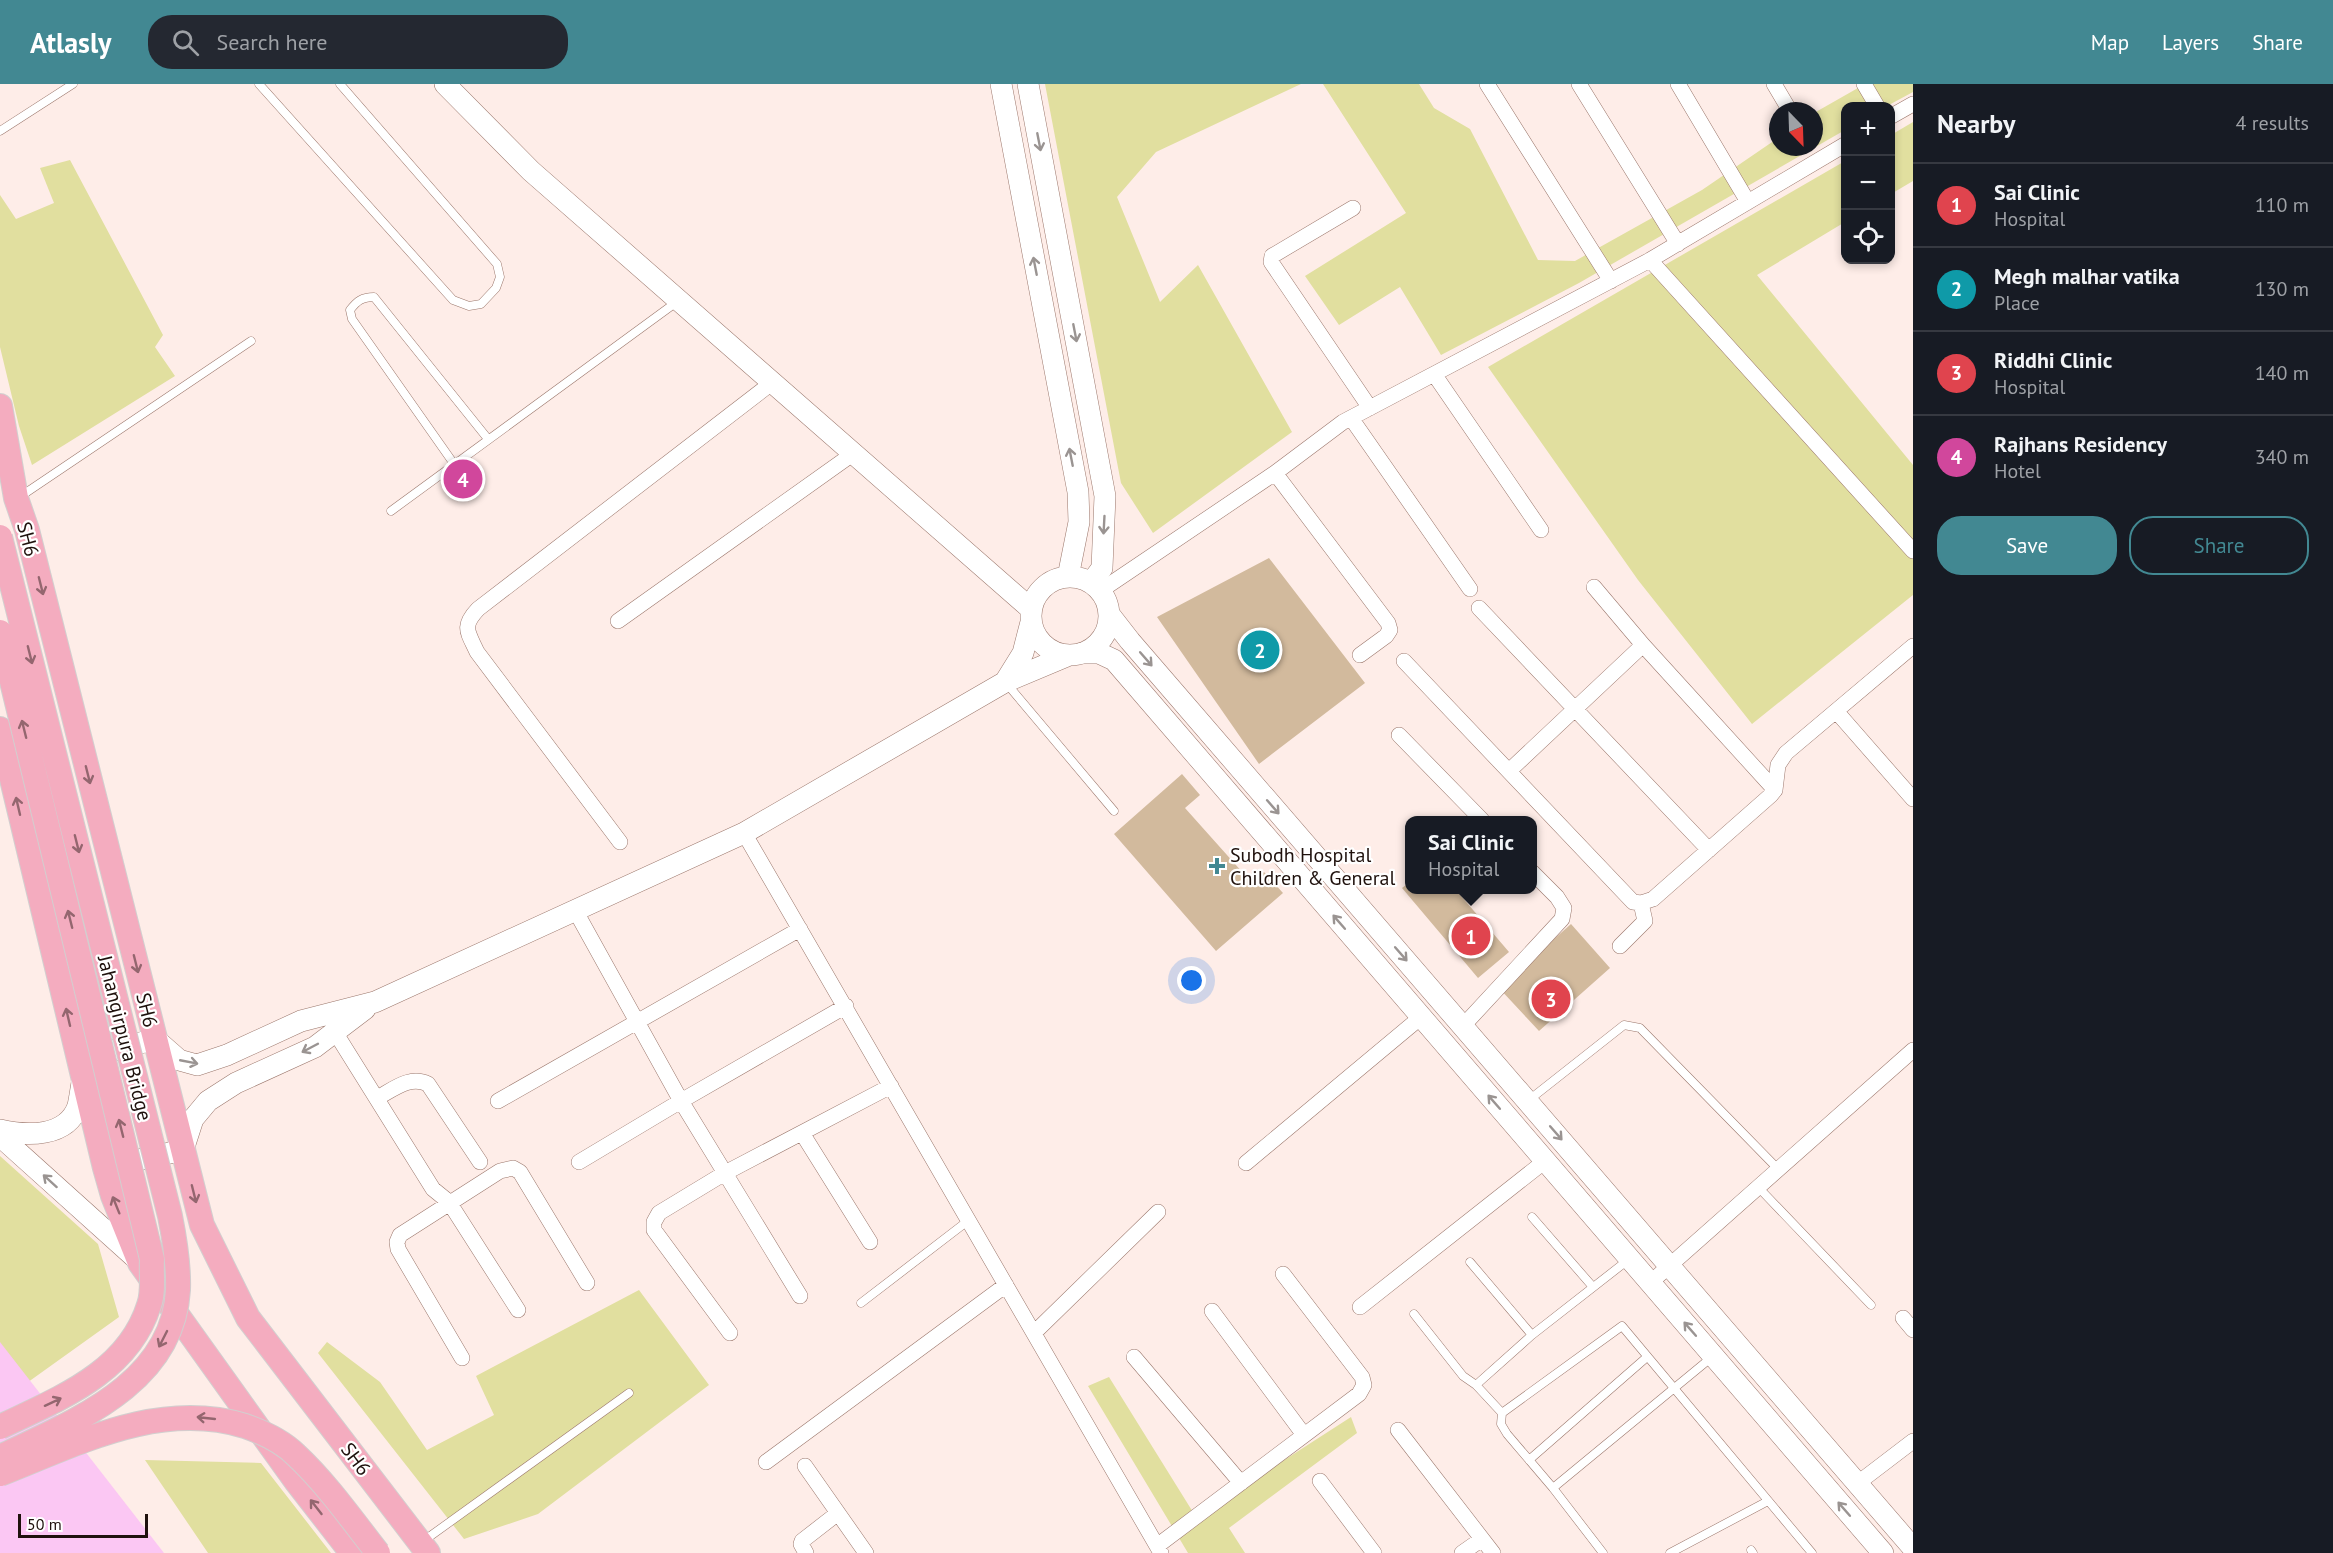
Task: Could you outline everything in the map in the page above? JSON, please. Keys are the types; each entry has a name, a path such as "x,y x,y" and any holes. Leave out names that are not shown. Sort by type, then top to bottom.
{"main road":[{"name":"SH6","path":"0,406 16,498 27,530 202,1225 248,1318 424,1548"},
{"name":"Jahangirpura Bridge","path":"0,537 170,1216 177,1256 178,1291 171,1323 157,1351 140,1375 117,1395 84,1416 0,1457"},
{"name":"Jahangirpura Bridge","path":"0,632 152,1259 150,1304 139,1329 119,1356 96,1377 71,1393 0,1426"},
{"path":"0,732 105,1168 113,1196 140,1263 296,1480 352,1553"},
{"path":"0,1474 93,1437 140,1422 186,1416 225,1420 260,1431 295,1453 325,1486 378,1553"}],"street":[{"path":"445,84 531,171 992,573 1031,615 1035,635 1044,645 1056,652 1099,653 1113,660 1883,1553"},
{"path":"1001,84 1078,492 1080,522 1062,578 1040,591 1031,615 1023,653 1005,681"},
{"path":"1028,84 1105,496 1102,568 1096,587"},
{"path":"1579,84 1678,244"},
{"path":"1678,84 1748,202"},
{"path":"1774,84 1785,102"},
{"path":"1864,84 1875,102"},
{"path":"1489,85 1611,281"},
{"path":"1895,114 1913,104"},
{"path":"1823,151 1841,145"},
{"path":"1096,587 1275,473 1352,418 1650,260 1748,202 1811,156"},
{"path":"1353,208 1272,256 1270,262 1370,408"},
{"path":"1650,260 1913,551"},
{"path":"1434,375 1541,530"},
{"path":"620,842 477,652 466,630 468,620 478,609 773,382"},
{"path":"1352,418 1470,589"},
{"path":"618,621 854,453"},
{"path":"1275,473 1388,623 1390,630 1386,636 1360,655"},
{"path":"0,1130 42,1134 56,1128 70,1119 77,1107 80,1068 155,1039 179,1060 197,1065 227,1055 301,1021 375,1002 744,833 1005,681 1094,646 1108,626 1109,614 1106,602 1096,587 1080,578 1024,580 992,573"},
{"path":"1594,587 1643,645 1775,789"},
{"path":"1479,608 1709,850"},
{"path":"1109,614 1130,642 1913,1548"},
{"path":"1509,771 1643,645"},
{"path":"1404,661 1633,902 1641,903 1653,899 1775,789 1778,765 1786,753 1910,653"},
{"path":"1836,711 1913,799"},
{"path":"1399,735 1478,816"},
{"path":"744,833 1159,1550 1241,1483 1359,1394 1364,1385 1362,1377 1283,1274"},
{"path":"1463,1026 1562,919 1564,908 1537,876"},
{"path":"1620,946 1645,921 1641,903"},
{"path":"575,910 681,1101 800,1296"},
{"path":"498,1101 800,929"},
{"path":"105,1168 183,1150 193,1119 208,1101 236,1083 315,1047 375,1002"},
{"path":"579,1162 846,1006"},
{"path":"1246,1163 1421,1017"},
{"path":"335,1032 433,1189 449,1202 518,1310"},
{"path":"1650,1284 1913,1050"},
{"path":"377,1098 411,1080 420,1080 428,1084 480,1162"},
{"path":"730,1333 654,1230 654,1222 659,1213 725,1173 891,1086"},
{"path":"802,1133 870,1242"},
{"path":"0,1136 140,1263"},
{"path":"1360,1307 1545,1161"},
{"path":"462,1359 398,1249 397,1242 400,1235 449,1202 500,1171 513,1168 520,1172 587,1283"},
{"path":"1034,1333 1158,1212"},
{"path":"766,1462 1006,1285"},
{"path":"1212,1311 1304,1435"},
{"path":"1134,1357 1241,1483"},
{"path":"1398,1430 1493,1553"},
{"path":"1858,1483 1913,1441"},
{"path":"805,1467 866,1553"},
{"path":"1320,1480 1374,1553"},
{"path":"806,1553 801,1544 802,1541 838,1513"},
{"path":"1462,1553 1482,1539"}],"lane":[{"path":"0,131 73,84"},
{"path":"259,84 453,300 469,306 482,303 496,288 500,277 497,264 340,84"},
{"path":"454,464 352,319 351,310 356,302 366,297 374,297 488,438"},
{"path":"391,511 488,438 680,301"},
{"path":"16,498 251,341"},
{"path":"1005,681 1114,811"},
{"path":"1528,1101 1624,1025 1640,1028 1779,1170"},
{"path":"1759,1188 1871,1305"},
{"path":"1532,1218 1593,1287"},
{"path":"861,1303 969,1220"},
{"path":"1476,1385 1532,1335 1629,1259"},
{"path":"1470,1262 1532,1335"},
{"path":"1414,1314 1463,1376 1476,1385 1502,1413 1501,1424 1603,1553"},
{"path":"1502,1413 1622,1326 1812,1553"},
{"path":"1553,1488 1713,1356"},
{"path":"1529,1460 1647,1357"},
{"path":"424,1548 629,1393"},
{"path":"1670,1553 1768,1501"}],"shaded area":[{"path":"1045,84 1301,84 1156,152 1117,197 1160,302 1198,265 1292,432 1153,533 1121,483"},
{"path":"1323,84 1419,84 1434,108 1470,129 1538,260 1575,261 1702,190 1769,144 1769,156 1800,156 1579,283 1441,355 1400,287 1339,325 1305,276 1406,213"},
{"path":"1865,84 1913,84 1913,92 1894,102 1841,102 1841,132 1823,143 1823,108"},
{"path":"1913,122 1913,181 1895,192 1895,156 1895,133"},
{"path":"70,160 163,335 155,347 175,376 32,465 19,426 0,347 0,195 16,219 54,203 40,168"},
{"path":"1841,163 1841,224 1757,275 1913,465 1913,595 1752,724 1638,580 1488,367"},
{"path":"0,1156 98,1244 119,1317 24,1385 0,1357"},
{"path":"639,1290 709,1385 538,1514 464,1539 318,1353 327,1342 380,1382 427,1450 494,1415 476,1376"},
{"path":"0,1342 164,1553 0,1553"},
{"path":"1109,1377 1196,1517 1351,1417 1357,1433 1229,1528 1245,1553 1188,1553 1088,1386"},
{"path":"145,1460 261,1463 331,1553 208,1553"}],"building":[{"path":"1269,558 1365,683 1259,764 1157,617"},
{"path":"1182,774 1200,795 1185,808 1252,883 1264,872 1283,893 1216,951 1114,834"},
{"path":"1407,894 1459,894 1509,952 1478,978"},
{"path":"1571,924 1610,968 1539,1031 1499,988"}],"place":[{"name":"Rajhans Residency","path":"463,479"},
{"name":"Megh malhar vatika","path":"1260,650"},
{"name":"Subodh Hospital Children & General","path":"1217,866"},
{"name":"Sai Clinic","path":"1471,936"},
{"name":"Riddhi Clinic","path":"1551,999"}]}
